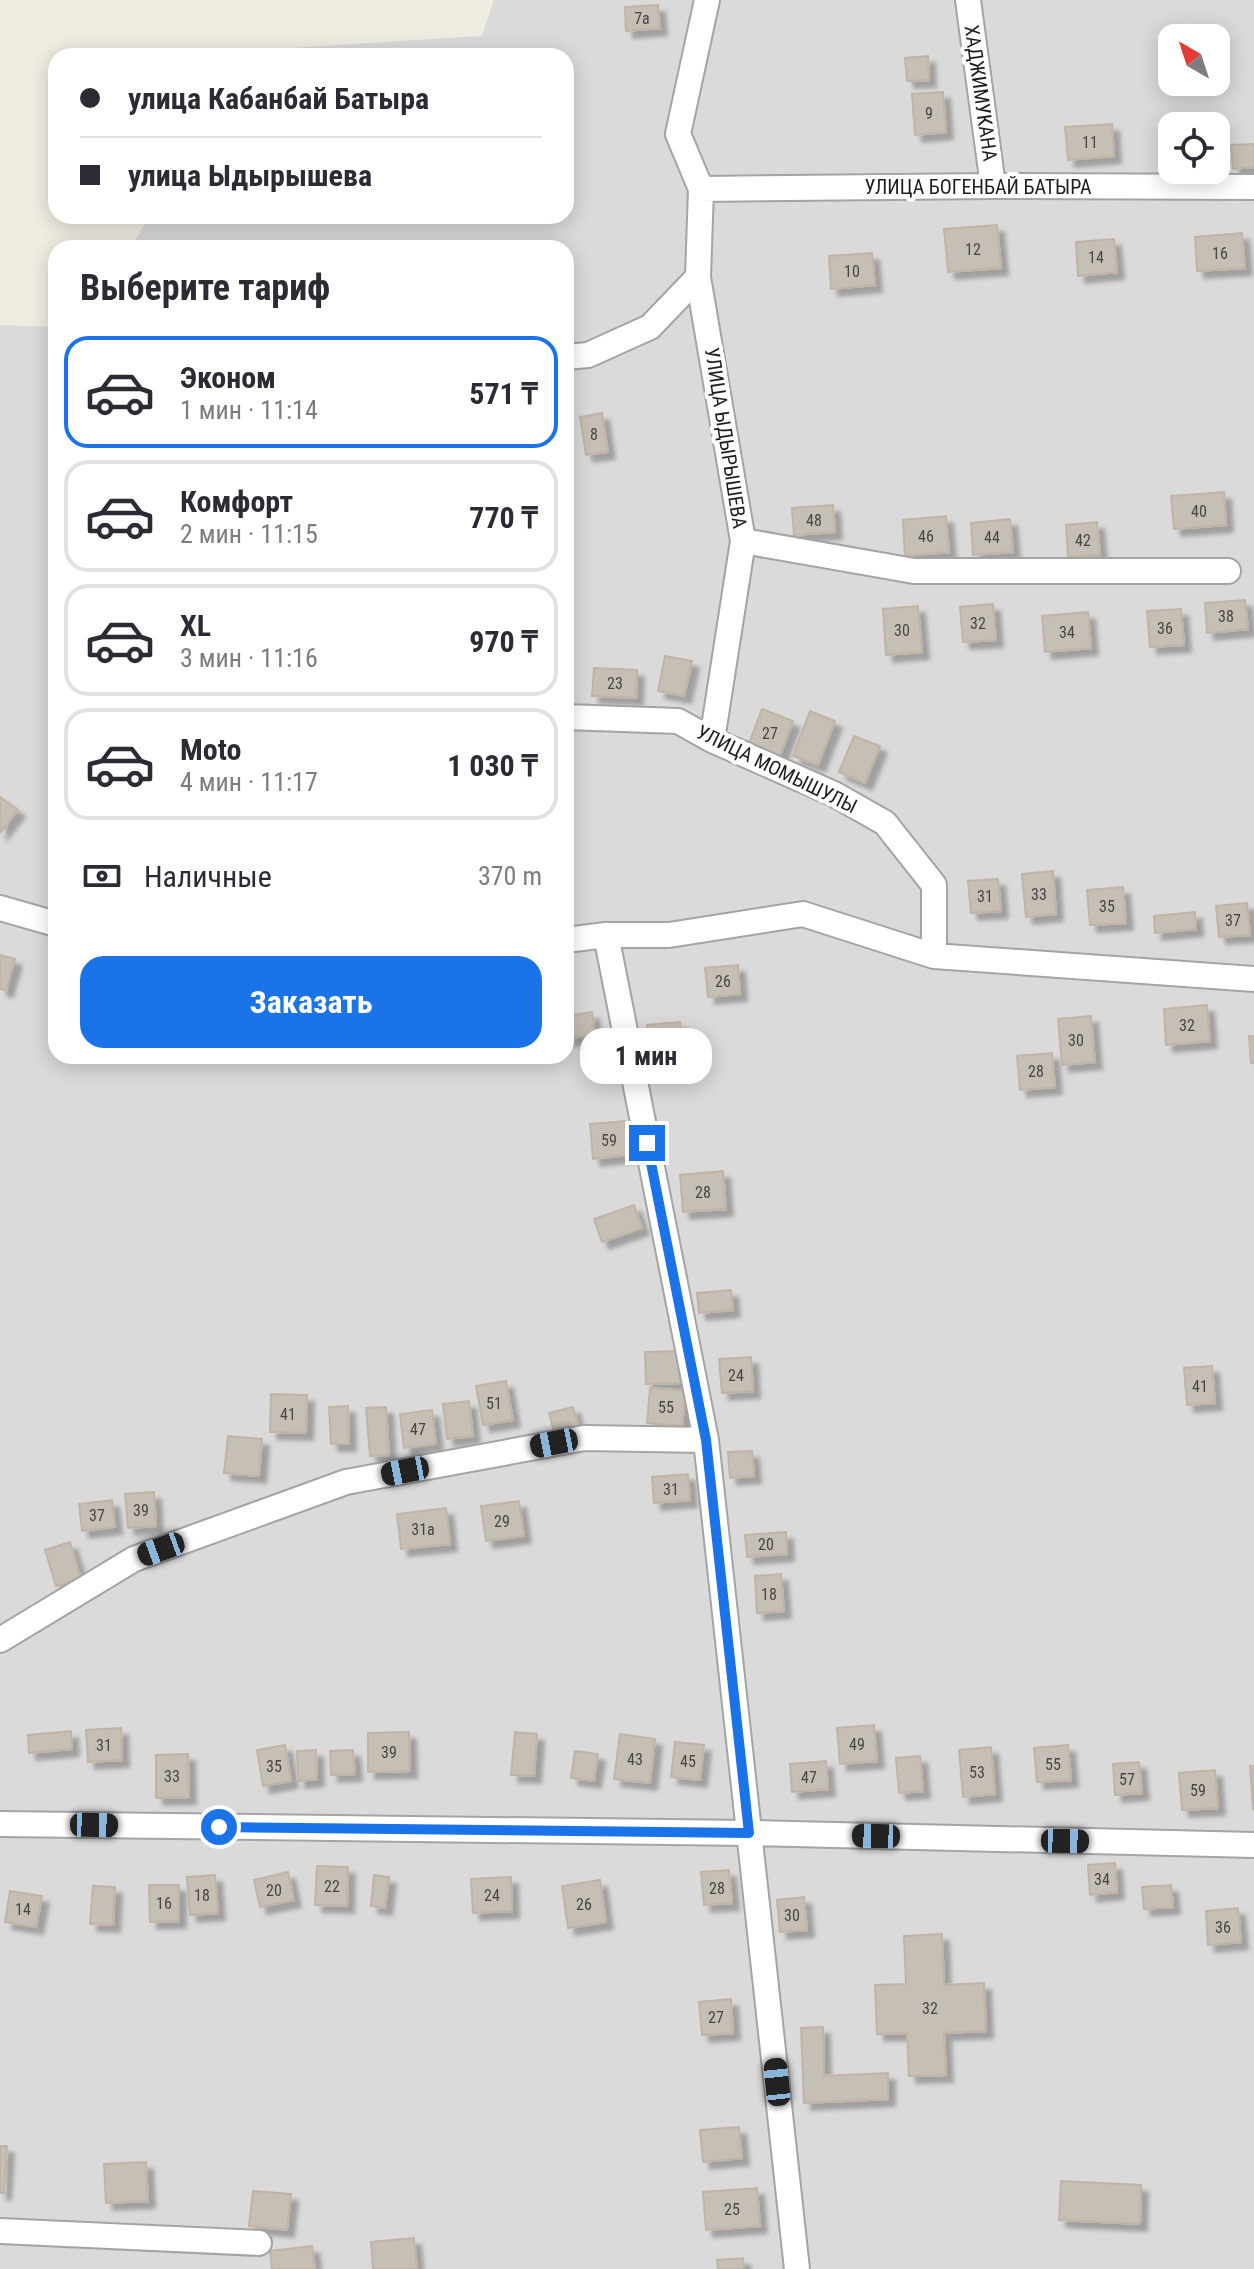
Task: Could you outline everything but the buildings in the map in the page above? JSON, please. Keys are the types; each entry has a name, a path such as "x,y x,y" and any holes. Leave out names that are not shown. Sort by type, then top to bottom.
{"street":[{"name":"УЛИЦА ЫДЫРЫШЕВА","path":"707,0 678,134 701,189 698,277 743,541 914,571 1228,571"},
{"name":"ХАДЖИМУКАНА","path":"968,0 993,186"},
{"name":"УЛИЦА БОГЕНБАЙ БАТЫРА","path":"701,189 1254,187"},
{"path":"574,356 588,355 650,327 698,277"},
{"path":"712,740 743,541"},
{"name":"УЛИЦА МОМЫШУЛЫ","path":"574,717 678,721 712,740 834,794 885,823 934,885 934,956"},
{"path":"0,908 48,922"},
{"path":"574,939 606,935 669,935 803,914 934,956 1254,979"},
{"path":"606,935 706,1440 797,2269"},
{"path":"0,1640 134,1559 346,1482 584,1438 706,1440"},
{"path":"0,1824 749,1833 1254,1845"},
{"path":"0,2231 259,2243"}],"shaded area":[{"path":"494,0 1254,0 1254,2269 0,2269 0,325 48,327 48,1064 574,1064 574,240 136,240 144,224 574,224 574,48 290,48 482,36"}],"route":[{"path":"219,1827 749,1833 706,1440 647,1143"}]}
